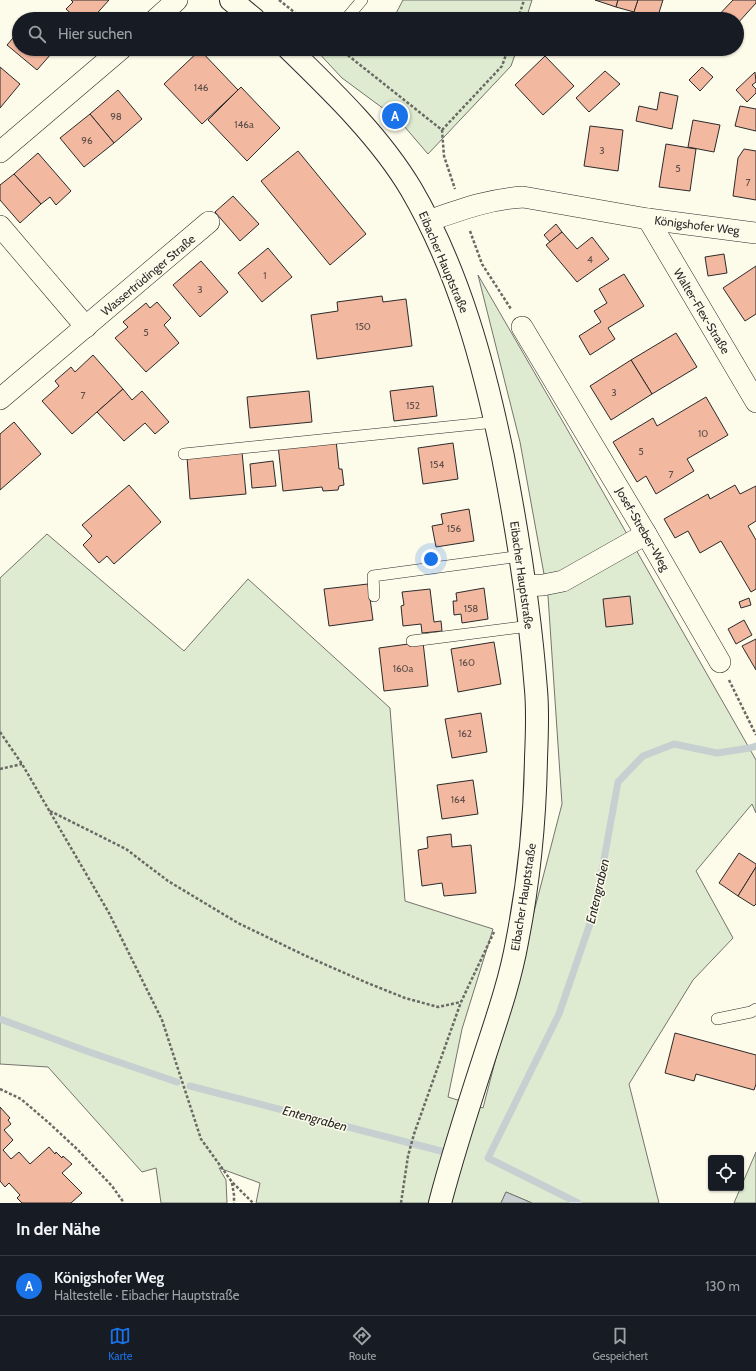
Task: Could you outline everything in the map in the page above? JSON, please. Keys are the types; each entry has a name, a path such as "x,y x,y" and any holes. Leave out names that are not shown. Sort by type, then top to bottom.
{"main road":[{"path":"230,0 245,12"},
{"name":"Eibacher Hauptstraße","path":"296,56 324,83 375,140 410,188 428,221 459,292 476,346 495,422 521,556 525,586 536,692 537,734 536,780 530,861 517,943 503,998 453,1153 440,1203"}],"street":[{"path":"164,12 177,0"},
{"path":"2,147 112,56"},
{"name":"Königshofer Weg","path":"428,221 462,209 504,198 523,197 648,219 756,233"},
{"name":"Walter-Flex-Straße","path":"648,219 756,402"},
{"name":"Wassertrüdinger Straße","path":"0,399 209,222"},
{"path":"0,226 86,327"},
{"name":"Josef-Streber-Weg","path":"522,326 646,534 720,662"},
{"path":"525,586 543,585 563,581 646,534"}],"lane":[{"path":"352,12 362,0"},
{"path":"184,454 495,422"},
{"path":"374,596 373,576 521,556"},
{"path":"412,641 530,626"},
{"path":"717,1019 751,1012 756,1009"}],"path":[{"path":"279,0 294,12"},
{"path":"520,12 524,0"},
{"path":"349,56 442,130 444,156 482,264 522,326"},
{"path":"442,130 502,66 506,56"},
{"path":"720,662 755,734"},
{"path":"0,732 22,764 109,913 162,1020 201,1140 232,1182 252,1203"},
{"path":"0,769 22,764"},
{"path":"49,811 126,849 168,881 238,923 306,956 405,998 438,1007 461,1002"},
{"path":"401,1203 408,1156 414,1134 461,1002 496,929"},
{"path":"0,1089 21,1099 55,1128 112,1186 124,1203"},
{"path":"232,1182 234,1203"}],"green space":[{"path":"403,0 532,0 528,12 397,12"},
{"path":"322,56 515,56 511,66 428,154 404,126 388,112 342,78"},
{"path":"478,275 756,760 756,813 752,804 696,871 733,938 693,980 629,1084 659,1203 532,1203 506,1192 501,1203 256,1203 260,1183 219,1168 226,1180 227,1203 161,1203 156,1168 142,1172 48,1067 0,1064 0,578 47,534 184,651 248,579 390,708 405,901 493,929 462,1029 448,1097 483,1108 562,804 548,596 520,442"},
{"path":"756,1152 756,1203 734,1203 739,1191 744,1191 744,1180"}],"shaded area":[{"path":"506,1192 532,1203 501,1203"}],"building":[{"path":"71,0 109,0 98,12 69,12 66,9 73,2"},
{"path":"595,0 618,0 616,7"},
{"path":"618,0 638,0 634,12 616,7"},
{"path":"638,0 663,0 659,12 634,12"},
{"path":"733,0 756,0 756,3 744,16 744,12 722,12"},
{"path":"12,39 12,49 7,45"},
{"path":"20,56 49,56 37,70"},
{"path":"194,56 206,56 238,90 202,124 164,84"},
{"path":"545,56 574,86 543,115 515,85"},
{"path":"0,67 20,84 0,108"},
{"path":"702,67 713,77 700,91 689,80"},
{"path":"605,71 620,84 589,112 576,98"},
{"path":"755,72 756,82 752,85 756,89 756,93 747,102 736,90"},
{"path":"241,87 280,128 247,161 208,120"},
{"path":"118,90 142,119 114,143 90,114"},
{"path":"660,92 678,96 672,129 636,121 639,106 657,110"},
{"path":"740,106 756,109 756,131 735,126"},
{"path":"90,114 114,143 84,167 60,138"},
{"path":"693,120 720,125 714,152 688,147"},
{"path":"590,126 623,130 618,171 584,166"},
{"path":"666,144 696,149 690,191 659,187"},
{"path":"744,149 756,151 756,200 733,196 738,158"},
{"path":"298,151 366,234 330,265 261,181"},
{"path":"38,153 71,191 56,205 50,197 41,204 14,174"},
{"path":"14,174 41,204 20,223 0,200 0,185"},
{"path":"233,196 259,224 240,241 215,212"},
{"path":"556,224 562,232 550,242 544,235"},
{"path":"562,232 577,249 592,237 609,259 577,282 546,245"},
{"path":"268,248 292,277 262,302 238,273"},
{"path":"724,254 727,273 708,276 705,257"},
{"path":"201,261 228,292 200,317 173,285"},
{"path":"756,266 756,314 745,321 723,288"},
{"path":"624,274 644,306 608,328 615,339 590,355 579,336 601,322 594,311 607,303 599,289"},
{"path":"382,296 383,302 406,299 412,346 317,359 311,315 338,311 337,302"},
{"path":"157,302 171,318 164,325 179,343 146,372 115,338 128,327 123,322 146,303 150,308"},
{"path":"676,333 697,367 652,394 631,360"},
{"path":"93,355 123,389 72,434 42,401 59,386 55,381 71,367 75,372"},
{"path":"631,360 652,394 611,420 590,386"},
{"path":"433,386 437,416 394,421 390,391"},
{"path":"123,389 132,400 142,391 169,422 155,434 145,423 124,441 97,412"},
{"path":"309,391 312,422 250,428 247,397"},
{"path":"706,397 728,435 687,459 694,471 656,494 646,476 637,482 613,442 653,418 657,426"},
{"path":"14,422 41,454 0,490 0,434"},
{"path":"336,440 339,469 342,469 344,485 339,486 338,490 323,491 322,487 283,491 278,445"},
{"path":"453,443 458,479 423,484 418,448"},
{"path":"242,452 246,494 190,499 187,457"},
{"path":"273,461 276,486 252,488 250,464"},
{"path":"129,485 161,522 114,564 107,556 99,563 83,545 92,536 82,525"},
{"path":"735,485 740,494 756,486 756,521 748,526 756,540 756,589 751,592 721,541 700,553 688,531 675,538 664,519 708,494 710,499"},
{"path":"469,509 474,541 436,547 432,526 443,524 441,514"},
{"path":"368,584 373,620 329,626 324,589"},
{"path":"484,588 488,619 462,623 461,614 454,615 453,601 457,601 456,593"},
{"path":"430,589 434,622 441,621 442,631 422,633 421,624 403,626 401,606 404,605 402,592"},
{"path":"630,596 633,624 606,627 603,599"},
{"path":"749,598 751,605 741,608 739,602"},
{"path":"744,620 752,635 736,644 728,629"},
{"path":"756,639 756,670 742,646"},
{"path":"423,642 428,686 384,691 379,648"},
{"path":"494,642 501,684 458,692 451,649"},
{"path":"481,713 487,752 452,758 445,719"},
{"path":"473,780 478,814 442,819 437,785"},
{"path":"451,834 452,847 471,845 476,893 444,896 442,883 422,886 418,850 428,848 427,837"},
{"path":"739,853 756,864 756,867 738,896 719,883"},
{"path":"756,867 756,904 754,906 738,896"},
{"path":"675,1033 756,1055 756,1084 754,1090 696,1074 694,1081 665,1073"},
{"path":"0,1107 10,1118 8,1120 11,1124 4,1130 13,1140 3,1150 11,1159 19,1152 30,1164 49,1147 55,1154 56,1152 62,1158 63,1156 72,1164 62,1173 82,1193 71,1203 22,1203 17,1198 20,1195 9,1183 5,1187 0,1181"}],"waterway":[{"name":"Entengraben","path":"578,1203 488,1158 559,1014 595,909 618,782 643,756 674,744 717,753 756,746"},
{"name":"Entengraben","path":"0,1019 177,1082"},
{"name":"Entengraben","path":"190,1086 441,1151"}],"place":[{"name":"Königshofer Weg","path":"395,116"}]}
